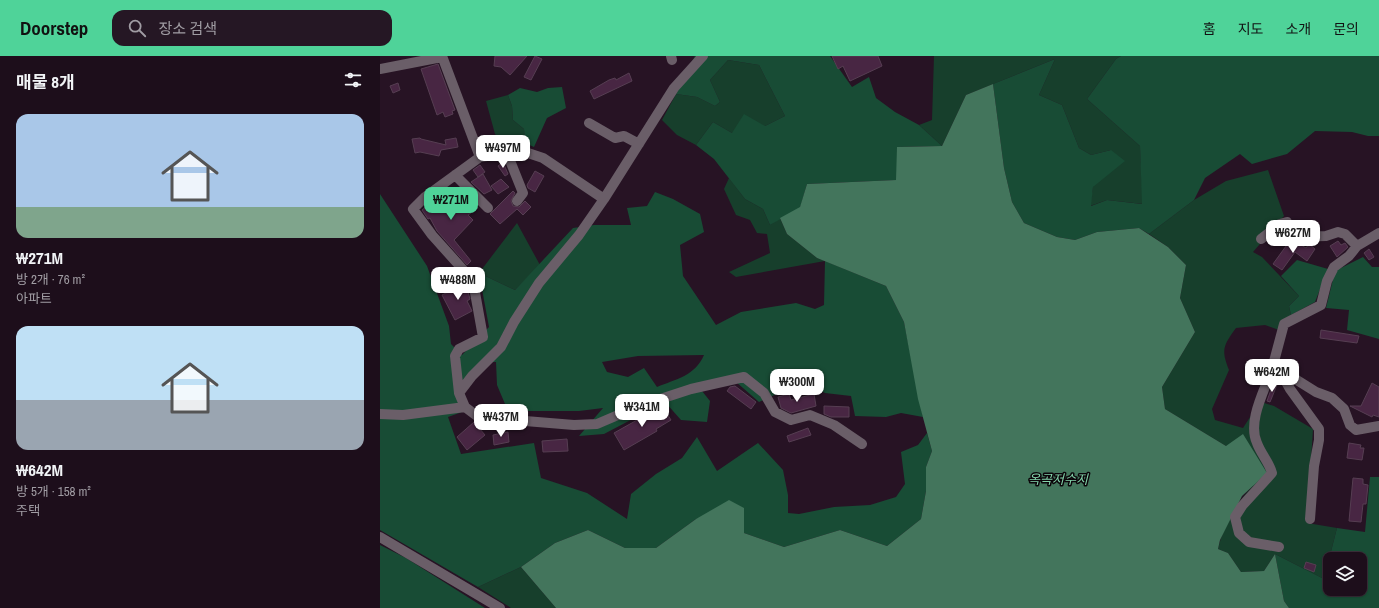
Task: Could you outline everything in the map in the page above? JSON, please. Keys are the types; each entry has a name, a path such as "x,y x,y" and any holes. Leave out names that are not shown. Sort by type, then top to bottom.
{"street":[{"path":"380,69 442,56 480,157"},
{"path":"459,393 472,376 501,347 514,322 539,283 579,235 604,199 674,88 702,56"},
{"path":"589,123 615,138 624,136 639,144"},
{"path":"604,199 542,158 522,151 480,157 413,209 432,235 467,274 474,287 483,337 459,349 455,356 459,393 465,407 489,425 513,420 597,424 639,406 691,389 744,377 764,393 774,412 790,420 810,415 834,425 862,444"},
{"path":"507,153 523,193 517,201"},
{"path":"455,175 488,208"},
{"path":"1261,240 1280,224 1287,222 1293,237 1326,236 1338,232 1345,234 1357,246"},
{"path":"1279,547 1249,542 1239,533 1235,517 1242,506 1272,473 1268,462 1257,444 1254,433 1257,411 1276,371 1284,324 1321,305 1327,281 1334,267 1349,256 1357,246 1379,233"},
{"path":"1276,371 1292,377 1316,392 1332,398 1344,409 1350,425 1356,430 1379,426"},
{"path":"1276,371 1319,429 1319,440 1314,466 1310,519"},
{"path":"380,414 404,415 465,407"},
{"path":"380,537 500,608"}],"shaded area":[{"path":"695,56 830,56 852,87 869,77 876,98 895,112 919,125 942,146 897,147 897,180 807,184 800,208 770,225 763,209 745,199 714,159 696,145 713,122 732,133 744,114 765,126 785,116 759,65 728,60 710,80 720,102 715,106 697,97 676,94"},
{"path":"934,56 1121,56 1116,59 1087,99 1140,146 1143,204 1107,200 1090,206 1093,187 1111,150 1091,155 1079,148 1062,105 1039,95 1055,59 966,95 942,146 919,125 932,120"},
{"path":"1121,56 1379,56 1379,136 1368,136 1352,132 1315,131 1287,154 1252,164 1240,154 1205,178 1194,200 1149,234 1139,228 1097,232 1075,240 1057,237 1024,223 1012,202 1004,168 993,84 1055,59 1039,95 1062,105 1079,148 1091,155 1111,150 1125,161 1093,187 1091,206 1107,200 1142,204 1140,146 1087,99 1116,59"},
{"path":"728,60 759,65 785,116 765,126 732,133 713,122 696,145 677,135 662,120 676,94 697,97 715,106 720,102 710,80"},
{"path":"562,87 566,108 547,118 534,147 525,143 524,129 513,120 512,106 508,95 520,88 537,92 548,88"},
{"path":"508,95 512,106 513,120 524,129 525,143 507,149 495,134 486,101"},
{"path":"1268,170 1284,216 1253,252 1262,257 1299,296 1289,306 1291,315 1279,330 1265,325 1236,328 1228,339 1224,353 1229,370 1212,409 1215,420 1243,428 1258,401 1274,406 1313,429 1307,523 1337,528 1331,552 1323,552 1323,578 1275,554 1264,571 1241,572 1228,553 1218,549 1223,532 1231,515 1241,499 1253,486 1226,446 1165,409 1162,387 1195,332 1180,298 1186,265 1168,247 1149,234 1194,200 1226,181"},
{"path":"729,178 745,199 763,209 770,225 780,218 787,234 817,258 825,261 736,277 729,272 770,253 767,234 757,233 750,220 736,215 724,189"},
{"path":"655,192 673,199 700,214 704,232 680,245 683,276 716,325 741,312 796,303 815,309 824,305 825,261 886,286 904,322 923,417 901,413 886,417 855,416 851,396 825,393 803,382 759,402 735,381 702,391 710,401 707,422 681,420 665,402 604,434 579,436 603,408 579,411 508,411 497,385 496,362 490,362 462,393 462,412 448,417 461,454 534,443 541,478 587,493 627,519 631,494 656,474 682,458 697,437 717,471 758,443 783,470 788,495 788,513 799,514 834,507 870,505 896,497 905,484 901,452 918,445 927,433 932,451 926,467 926,491 921,519 887,546 840,530 784,547 744,533 744,508 696,519 656,548 625,548 588,530 555,543 521,567 478,587 380,530 380,194 427,266 449,326 451,344 462,355 489,327 479,273 515,290 573,228 594,225 631,225 627,208 647,206","holes":["704,355 696,368 684,376 657,387 644,368 628,377 607,372 602,362 638,356"]},
{"path":"517,223 540,265 515,290 479,273"},
{"path":"1363,257 1372,267 1379,267 1379,339 1347,330 1349,310 1326,308 1335,271"},
{"path":"1297,260 1328,269 1315,302 1291,315 1289,306 1299,296 1281,276"},
{"path":"1370,477 1379,477 1379,608 1289,608 1284,601 1275,554 1323,578 1323,596 1367,596 1367,552 1331,552 1337,528 1365,532"},
{"path":"380,545 406,558 485,608 380,608"},
{"path":"521,567 556,608 511,608 478,587"}],"water":[{"name":"옥곡저수지","path":"993,84 1004,168 1012,202 1024,223 1057,237 1075,240 1097,232 1139,228 1168,247 1186,265 1180,298 1195,332 1162,387 1165,409 1226,446 1243,434 1267,473 1242,496 1220,540 1218,549 1228,553 1241,572 1264,571 1275,554 1284,601 1289,608 556,608 521,567 555,543 588,530 625,548 656,548 696,519 729,500 744,508 744,533 784,547 840,530 887,546 921,519 926,491 926,467 932,451 918,399 904,322 886,286 817,258 787,234 780,218 800,207 807,184 896,180 897,147 942,146 966,95"}],"building":[{"path":"495,56 527,56 510,75 501,67 494,66"},
{"path":"535,56 542,59 531,80 524,77"},
{"path":"832,56 878,56 882,66 850,81 843,66 838,69"},
{"path":"438,64 455,110 452,111 453,114 445,117 443,112 437,115 421,69"},
{"path":"629,73 632,81 594,99 590,91 609,80 615,78 616,80"},
{"path":"398,83 400,90 393,93 390,86"},
{"path":"420,138 446,145 445,140 456,138 458,147 441,150 439,156 420,152 415,153 412,139"},
{"path":"503,162 508,174 505,176 498,166"},
{"path":"480,165 485,172 478,177 473,170"},
{"path":"535,171 544,176 535,192 528,188 527,185"},
{"path":"483,174 492,190 484,194 471,182"},
{"path":"501,179 509,187 498,194 491,186"},
{"path":"513,191 515,193 511,201 513,206 519,207 525,201 531,207 523,215 517,209 500,224 490,214"},
{"path":"439,196 444,207 460,196 466,205 472,201 478,208 468,215 473,220 454,240 471,261 467,265 437,231 430,218 428,219 422,210"},
{"path":"1338,241 1341,245 1345,243 1348,247 1337,257 1330,246"},
{"path":"1289,242 1298,243 1306,248 1309,244 1315,249 1307,261 1295,252 1282,270 1273,264"},
{"path":"1369,249 1374,257 1369,260 1364,253"},
{"path":"438,269 442,276 436,279 432,272"},
{"path":"462,280 468,292 470,299 467,301 472,311 455,320 442,295 458,287 456,283"},
{"path":"1321,330 1359,336 1357,343 1320,338"},
{"path":"1372,383 1379,387 1379,417 1373,415 1372,417 1350,406 1361,406"},
{"path":"1273,384 1277,385 1270,402 1267,401"},
{"path":"735,386 756,402 751,409 727,391 730,387"},
{"path":"789,394 791,400 814,394 816,406 791,413 781,408 778,397"},
{"path":"662,406 671,420 656,429 657,431 624,450 614,433"},
{"path":"824,406 849,407 849,417 831,417 824,414"},
{"path":"474,422 485,435 467,450 457,437"},
{"path":"808,428 811,435 789,442 787,436"},
{"path":"508,432 509,442 494,445 493,435"},
{"path":"567,439 568,451 543,452 542,441"},
{"path":"1349,443 1361,445 1360,448 1364,448 1362,460 1347,458"},
{"path":"1353,478 1363,479 1363,484 1368,485 1366,504 1363,504 1361,522 1349,521"},
{"path":"1306,562 1316,565 1314,572 1304,568"}]}
